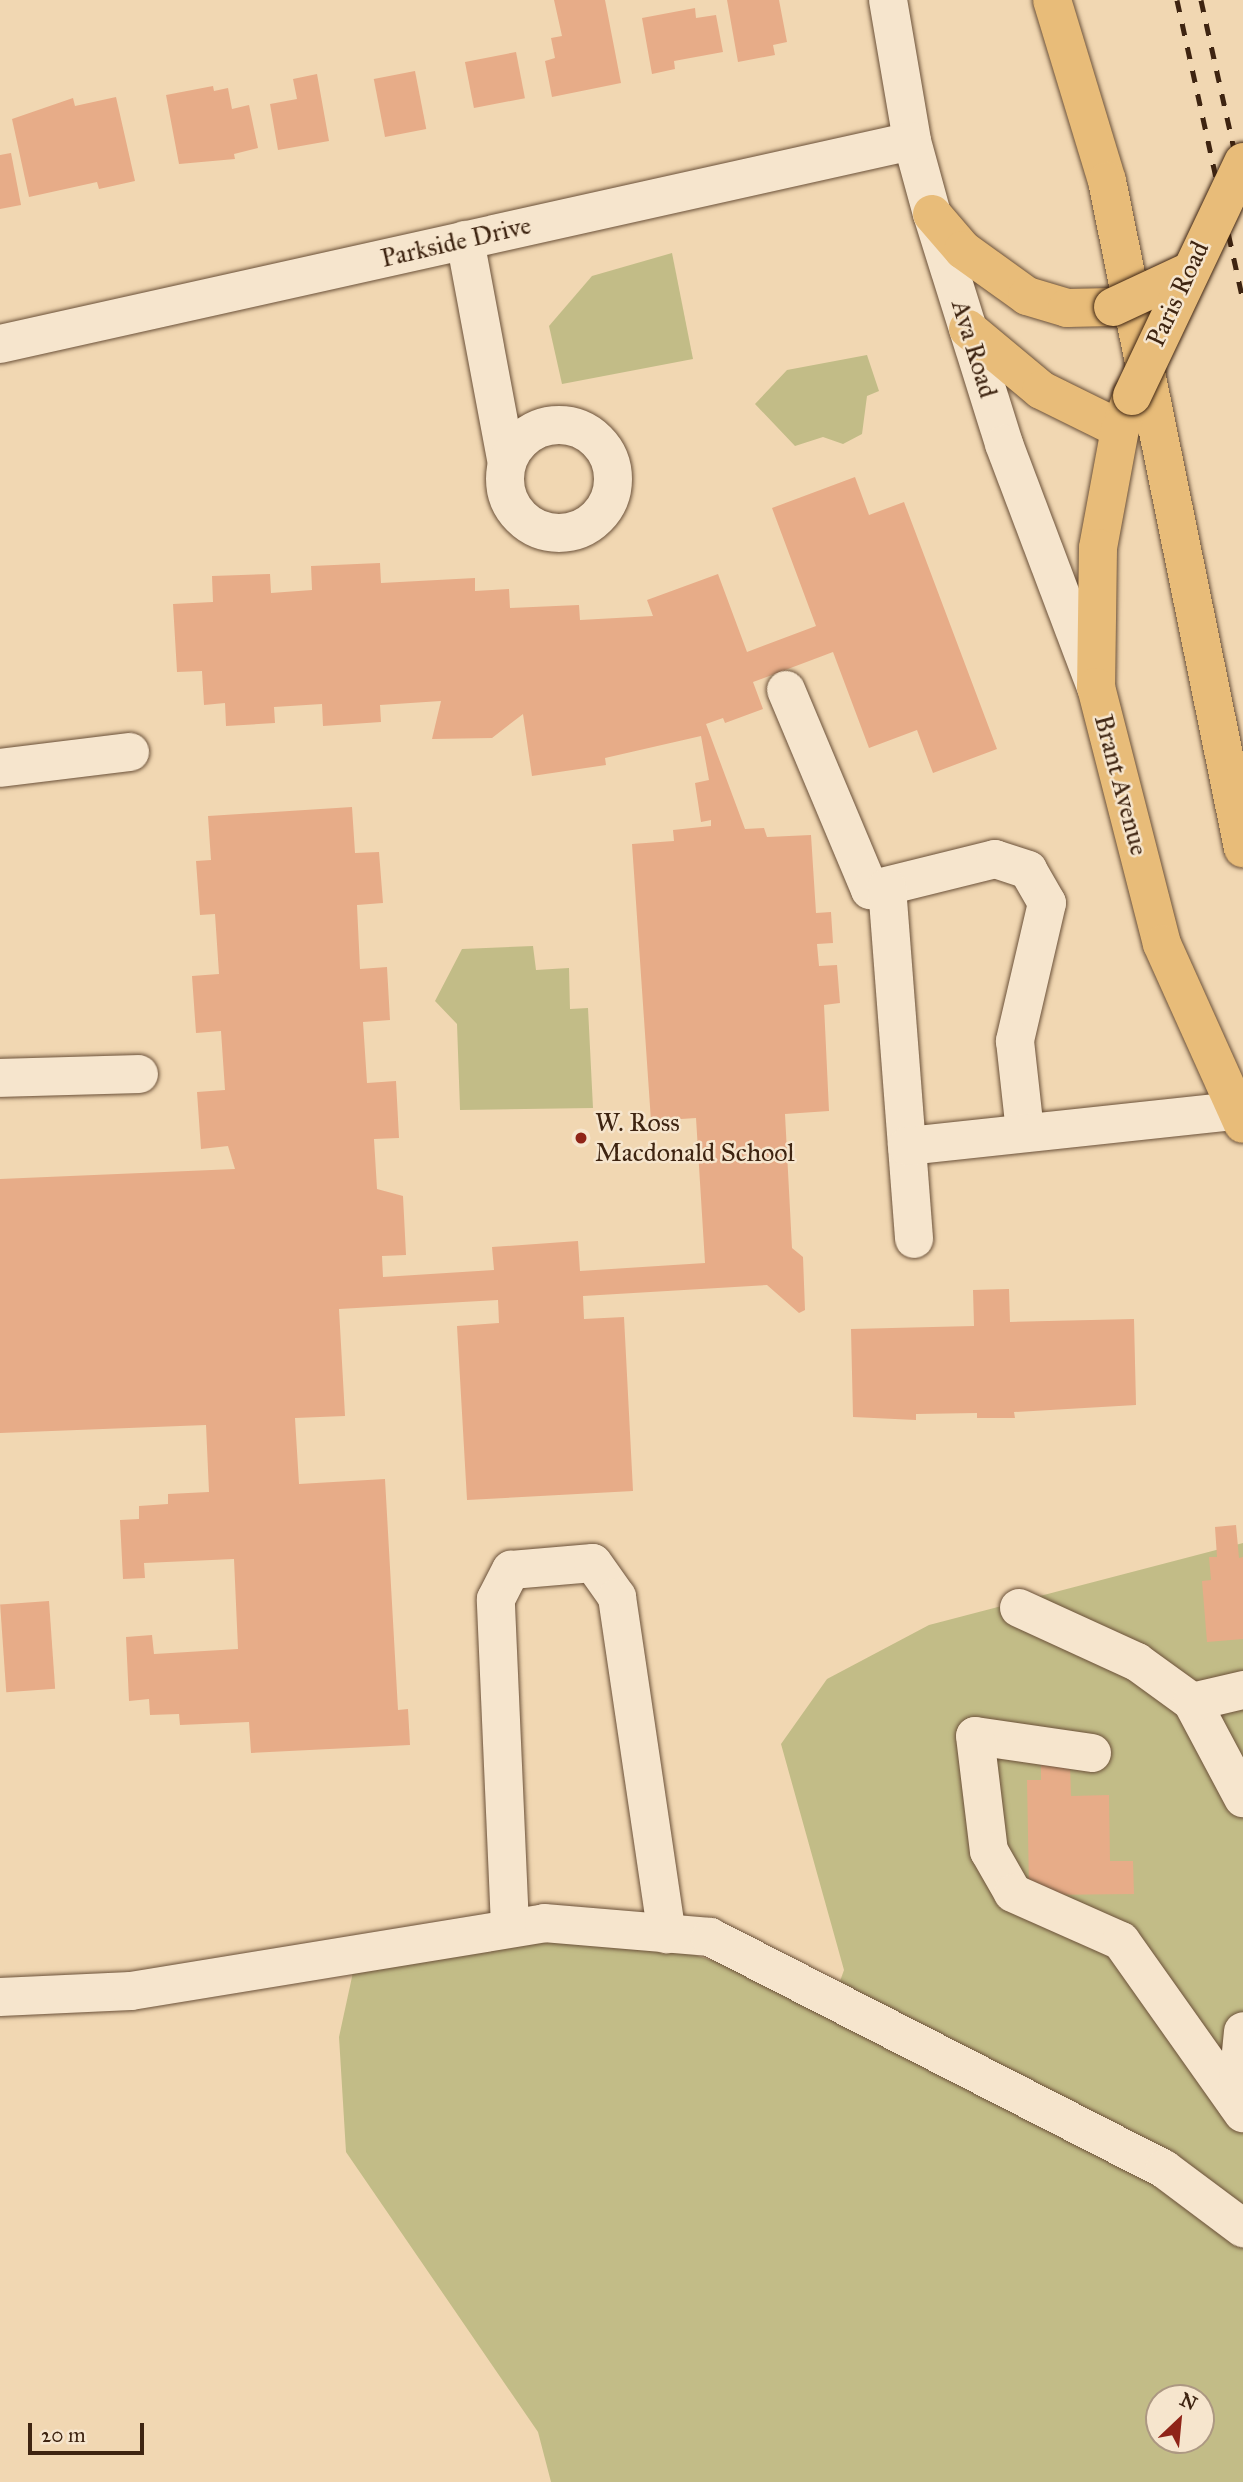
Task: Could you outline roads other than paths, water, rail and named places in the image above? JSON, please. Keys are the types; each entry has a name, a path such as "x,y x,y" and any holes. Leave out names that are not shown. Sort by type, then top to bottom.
{"main road":[{"path":"1052,0 1107,181 1243,848"},
{"name":"Paris Road","path":"1126,412 1186,273 1243,162"},
{"path":"932,214 963,250 1027,296 1067,308 1113,307 1186,273"},
{"path":"968,329 1041,390 1126,412"},
{"name":"Brant Avenue","path":"1126,412 1098,548 1096,687 1163,944 1240,1117"}],"street":[{"name":"Ava Road","path":"888,0 912,141 932,214 1004,444 1096,687"},
{"name":"Parkside Drive","path":"0,344 912,141"},
{"path":"465,240 506,459"},
{"path":"786,690 870,890 995,859 1028,870 1047,903 1015,1041 1025,1132"},
{"path":"0,768 130,752"},
{"path":"887,887 914,1239"},
{"path":"0,1078 139,1074"},
{"path":"907,1146 1025,1132 1240,1117"},
{"path":"510,1926 496,1599 511,1570 593,1563 617,1597 667,1934"},
{"path":"1019,1608 1136,1662 1192,1702 1243,1798"},
{"path":"1192,1702 1243,1690"},
{"path":"1092,1753 975,1736 989,1851 1013,1893 1121,1941 1240,2108"},
{"path":"0,1997 131,1990 510,1926 544,1923 710,1937 1152,2162 1243,2228"},
{"path":"1240,2108 1243,2031"}],"railway":[{"path":"1177,0 1243,300"},
{"path":"1201,0 1243,190"}],"place":[{"name":"W. Ross Macdonald School","path":"581,1138"}]}
